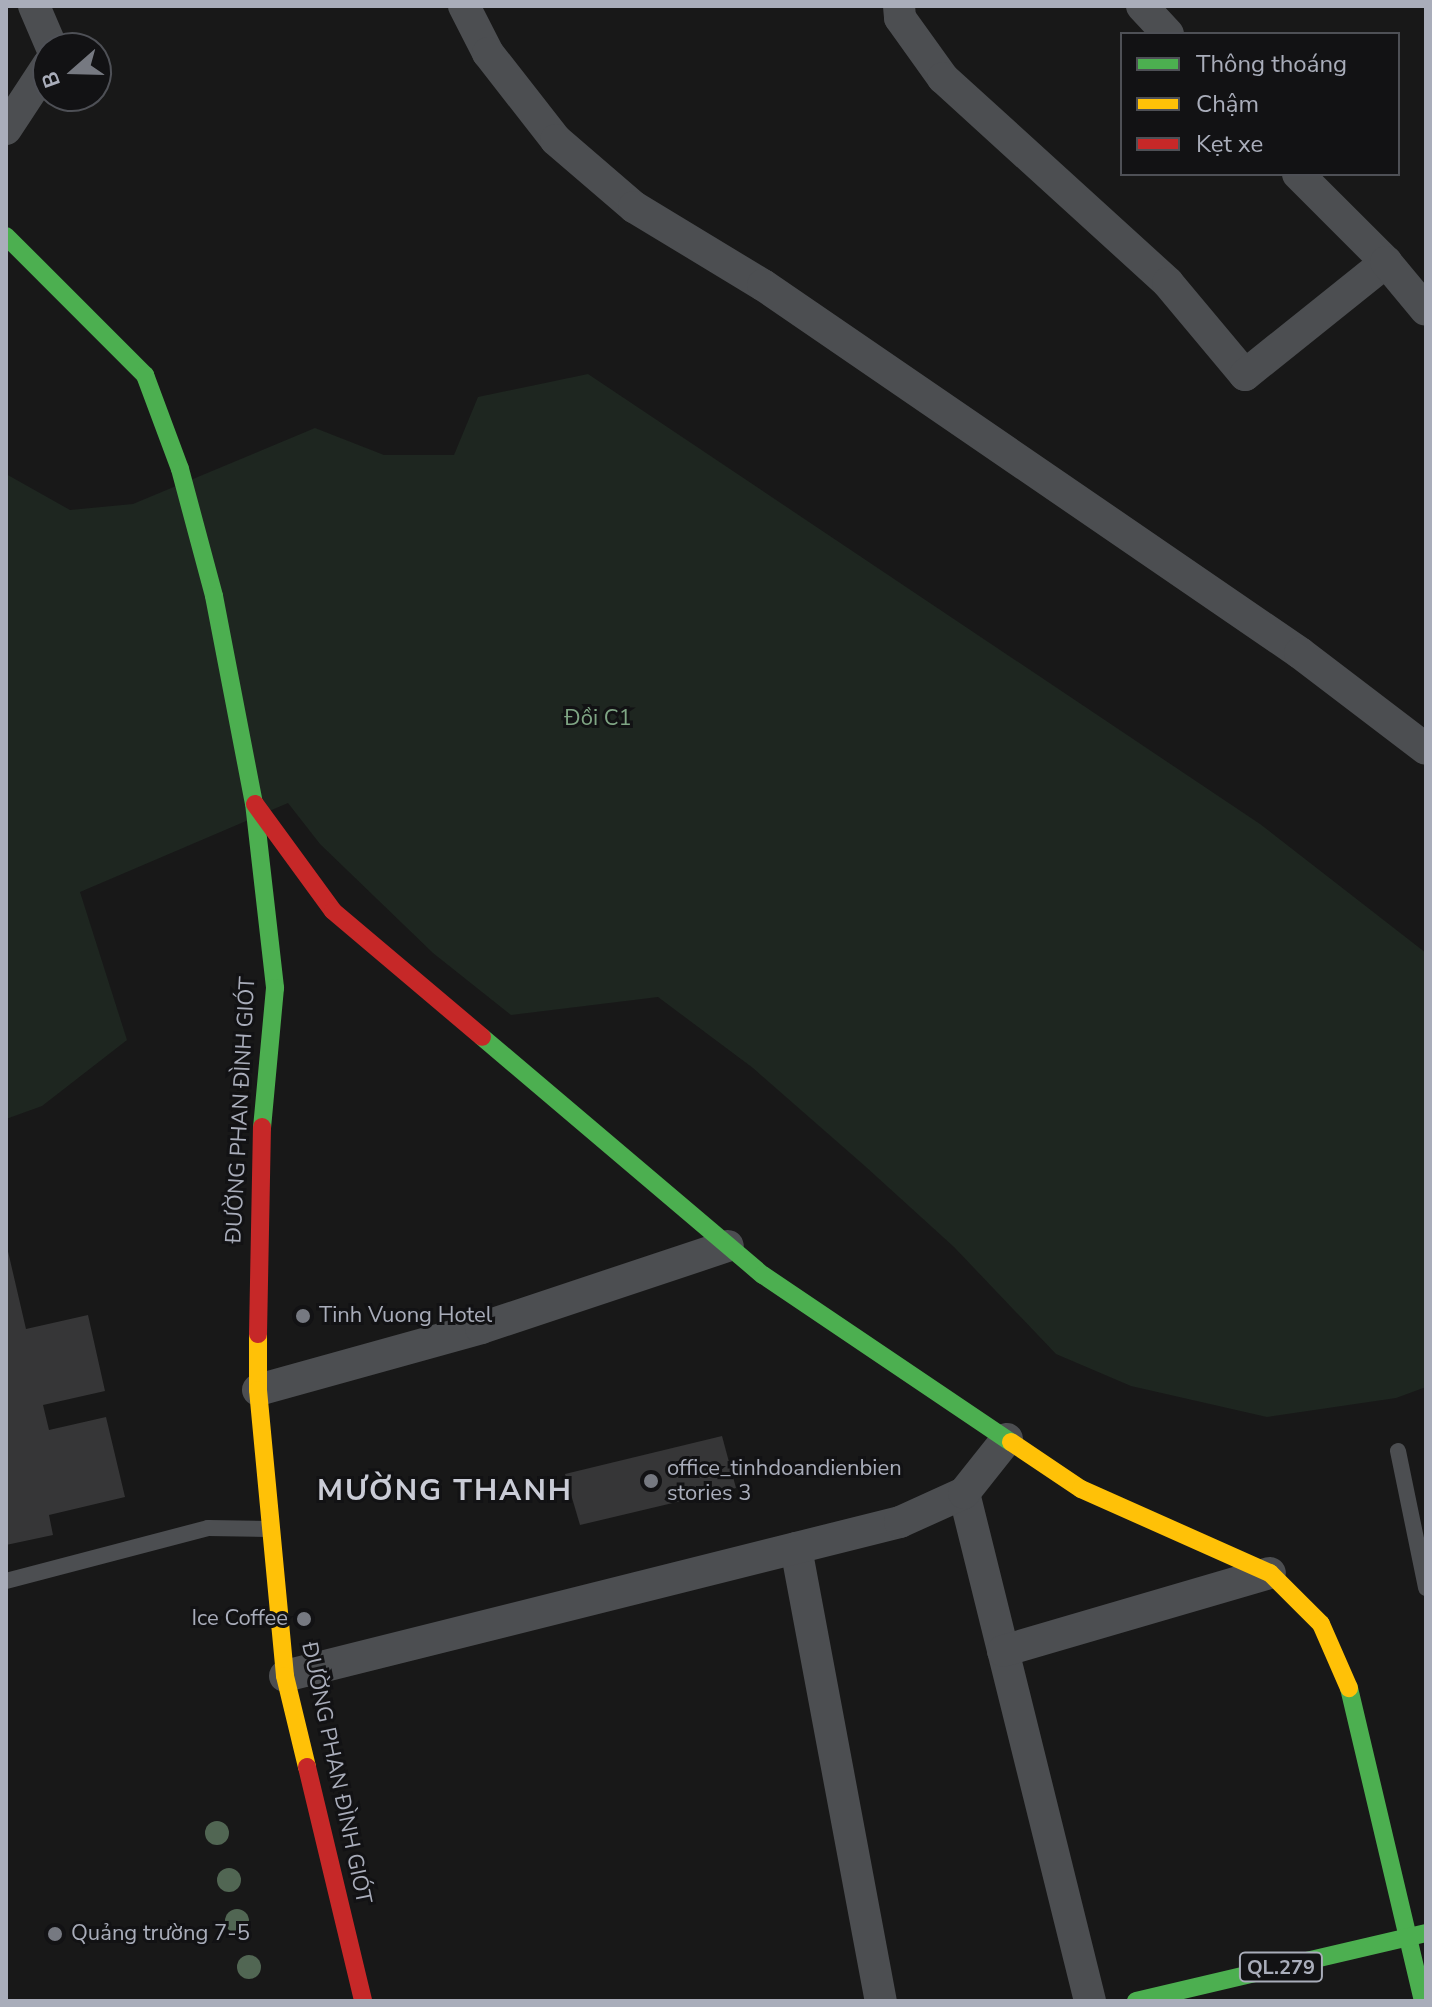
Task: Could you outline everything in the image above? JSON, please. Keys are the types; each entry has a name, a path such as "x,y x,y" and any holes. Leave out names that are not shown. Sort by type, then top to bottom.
{"main road":[{"name":"ĐƯỜNG PHAN ĐÌNH GIÓT","path":"6,236 145,375 180,469 214,596 254,803 275,988 257,1182 258,1390 285,1676 363,2001"},
{"path":"254,803 333,911 728,1246 1081,1489 1270,1573 1321,1624 1345,1673 1418,1934 1423,2001"},
{"name":"QL.279","path":"1136,2001 1418,1934"}],"street":[{"path":"34,6 45,32"},
{"path":"464,6 488,53 556,140 634,207 763,285 1261,626 1426,749"},
{"path":"899,6 900,18 943,78 1168,283 1245,375 1386,262"},
{"path":"1142,6 1166,32"},
{"path":"6,129 32,89"},
{"path":"1300,176 1386,262 1426,310"},
{"path":"258,1390 481,1328 728,1246"},
{"path":"285,1676 900,1522 964,1493 1007,1439"},
{"path":"964,1493 1090,2001"},
{"path":"796,1548 881,2001"},
{"path":"1003,1651 1270,1573"}],"lane":[{"path":"1398,1451 1426,1588"},
{"path":"6,1581 208,1528 271,1529"}],"green space":[{"name":"Đồi C1","path":"588,374 1260,824 1426,953 1426,1387 1396,1398 1267,1417 1131,1386 1056,1354 954,1247 866,1167 753,1068 658,997 511,1015 433,953 320,844 288,803 80,892 127,1040 42,1106 6,1119 6,474 70,510 133,504 315,428 384,455 454,455 478,397"}],"building":[{"path":"7,1247 26,1329 88,1315 105,1391 43,1405 49,1430 106,1417 125,1497 49,1515 53,1535 6,1545"},
{"name":"office_tinhdoandienbien stories 3","path":"722,1436 736,1488 580,1525 565,1474"}],"traffic: fast":[{"path":"6,236 145,375 180,469 214,596 254,803 275,988 262,1127"},
{"path":"482,1037 763,1275 1011,1442"},
{"path":"1349,1688 1423,2001"},
{"path":"1136,2001 1426,1933"}],"traffic: slow":[{"path":"258,1334 258,1390 285,1676 307,1767"},
{"path":"1011,1442 1081,1489 1270,1573 1321,1624 1349,1688"}],"traffic: jam":[{"path":"255,804 333,911 482,1037"},
{"path":"258,1334 262,1127"},
{"path":"307,1767 363,2001"}],"place":[{"name":"Tinh Vuong Hotel","path":"303,1316"},
{"name":"office_tinhdoandienbien stories 3","path":"651,1481"},
{"name":"Ice Coffee","path":"304,1619"},
{"name":"Quảng trường 7-5","path":"55,1934"}],"district":[{"name":"MƯỜNG THANH","path":"445,1491"}]}
